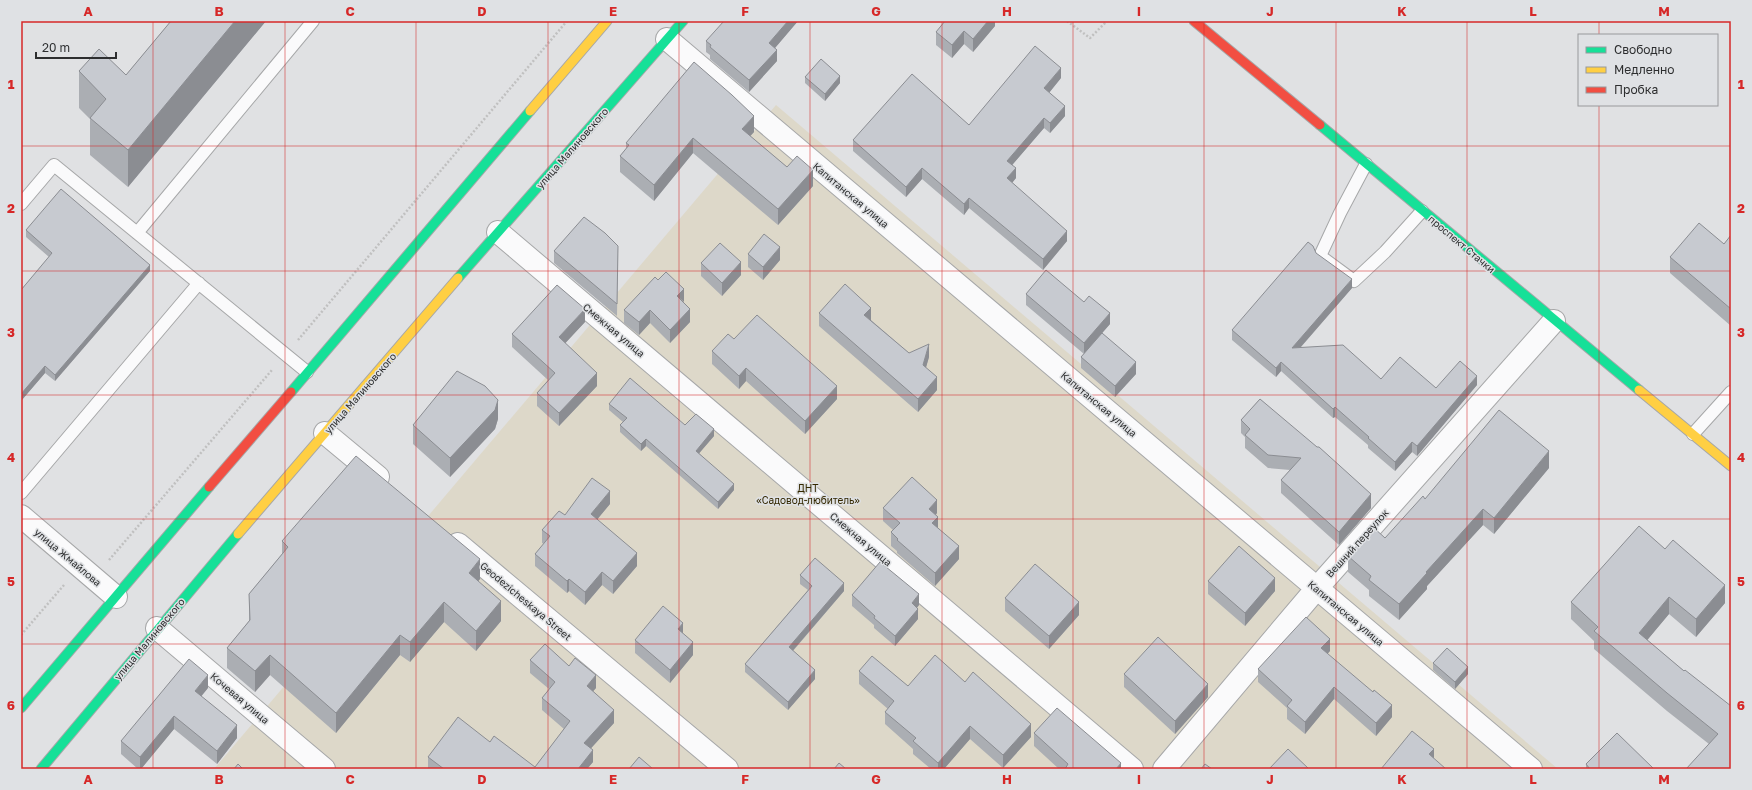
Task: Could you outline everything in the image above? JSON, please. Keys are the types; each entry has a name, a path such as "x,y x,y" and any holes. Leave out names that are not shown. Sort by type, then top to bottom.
{"main road":[{"path":"21,708 607,21"},
{"name":"улица Малиновского","path":"41,769 157,628 498,232 683,21"},
{"name":"проспект Стачки","path":"1194,21 1554,321 1731,466"}],"street":[{"name":"Капитанская улица","path":"667,39 1530,769"},
{"name":"Смежная улица","path":"498,232 1132,769"},
{"name":"Вешний переулок","path":"1164,769 1317,588 1554,321"},
{"path":"325,433 392,489"},
{"name":"улица Жмайлова","path":"21,516 116,597"},
{"name":"Geodezicheskaya Street","path":"441,530 727,769"},
{"name":"Кочевая улица","path":"157,628 324,769"}],"lane":[{"path":"137,233 313,21"},
{"path":"1366,164 1340,213 1320,256 1354,281 1384,252 1422,211"},
{"path":"21,204 54,165 307,372"},
{"path":"21,493 199,283"},
{"path":"1693,434 1731,392"}],"path":[{"path":"21,635 86,572 286,354 567,21"},
{"path":"1067,21 1090,38 1106,21"}],"green space":[{"name":"ДНТ «Садовод-любитель»","path":"776,105 1558,769 214,769"}],"building":[{"path":"171,21 235,21 128,150 90,118 106,99 79,71 99,49 126,75"},
{"path":"724,21 788,21 769,43 777,50 749,80 710,47 711,45 706,41"},
{"path":"945,21 988,21 973,39 964,31 952,45 936,32"},
{"path":"1035,46 1061,68 1044,88 1065,106 1050,123 1044,118 1007,161 1016,168 1007,178 1067,231 1043,259 969,198 964,204 922,168 906,187 853,140 912,74 969,125"},
{"path":"821,59 840,76 825,94 805,77"},
{"path":"694,62 754,116 742,129 787,167 797,156 813,170 778,209 693,138 654,185 620,156 629,145 626,143"},
{"path":"61,189 150,265 55,375 45,366 21,394 21,290 52,253 26,230"},
{"path":"584,217 605,233 618,246 617,304 554,251"},
{"path":"1699,223 1724,244 1731,235 1731,309 1670,257"},
{"path":"764,234 780,247 763,267 748,254"},
{"path":"1308,242 1313,246 1316,253 1352,279 1292,348 1343,345 1381,379 1400,357 1436,388 1460,361 1477,376 1417,446 1412,442 1395,462 1335,407 1333,409 1281,362 1276,368 1232,330"},
{"path":"720,243 741,262 722,283 701,263"},
{"path":"1046,270 1084,302 1089,296 1110,313 1084,343 1026,294"},
{"path":"666,272 684,289 677,296 690,309 670,330 650,310 639,322 624,310 655,277 658,280"},
{"path":"845,284 871,308 864,315 909,353 929,344 923,365 937,377 918,399 819,313"},
{"path":"557,285 585,309 559,337 597,373 559,413 537,393 555,373 512,334"},
{"path":"757,315 837,386 805,421 746,368 739,376 712,351 728,334 734,339"},
{"path":"1102,333 1136,362 1115,386 1081,357"},
{"path":"457,371 485,386 498,400 495,410 450,458 413,425"},
{"path":"630,378 685,425 696,414 714,429 696,451 734,484 718,502 646,439 641,444 620,425 627,418 609,404"},
{"path":"1260,399 1317,447 1319,447 1371,494 1339,532 1281,480 1301,458 1268,455 1245,435 1250,429 1241,420"},
{"path":"1499,410 1549,451 1494,518 1483,509 1399,604 1369,580 1371,576 1348,556 1373,527 1385,538 1423,496 1425,499"},
{"path":"356,456 480,559 469,573 501,601 476,631 444,602 410,642 400,635 336,713 270,655 255,671 227,648 250,620 249,594 288,547 282,541"},
{"path":"912,477 937,500 929,509 938,517 932,523 959,546 935,573 897,540 898,539 891,532 900,523 883,508"},
{"path":"592,478 610,491 591,514 637,553 613,581 602,572 585,592 569,579 567,581 535,554 550,536 542,530 559,511 565,515"},
{"path":"1639,526 1665,549 1673,540 1725,585 1696,619 1669,597 1639,633 1684,671 1685,670 1731,706 1731,769 1686,769 1718,734 1594,631 1598,627 1571,602"},
{"path":"1239,546 1275,578 1245,613 1208,581"},
{"path":"815,558 844,583 789,647 815,670 788,702 745,664 812,586 800,575"},
{"path":"880,562 919,594 912,603 918,609 895,636 874,618 875,616 852,595"},
{"path":"1035,564 1079,602 1049,636 1005,598"},
{"path":"663,606 683,623 678,629 693,642 670,670 635,640"},
{"path":"1306,617 1330,639 1321,648 1373,692 1374,690 1392,705 1376,723 1334,687 1305,722 1287,706 1292,700 1258,669"},
{"path":"1158,637 1208,684 1175,721 1124,674"},
{"path":"545,644 569,666 575,658 596,675 587,686 614,710 584,743 593,750 578,769 444,769 428,757 458,717 490,742 494,736 535,767 570,721 542,698 555,682 530,660"},
{"path":"1447,648 1468,667 1455,682 1433,663"},
{"path":"935,655 965,682 973,672 1031,724 1003,755 970,726 938,763 913,741 916,738 885,712 894,701 859,671 872,656 908,686"},
{"path":"189,659 208,675 195,691 237,725 217,751 174,716 140,757 121,741"},
{"path":"1057,708 1121,763 1116,769 1065,769 1068,764 1034,733"},
{"path":"1412,731 1434,749 1429,754 1446,769 1381,769"},
{"path":"1617,733 1654,769 1590,769 1586,764"},
{"path":"1288,749 1309,769 1269,769"},
{"path":"639,757 653,769 629,769"},
{"path":"839,763 846,769 834,769"},
{"path":"238,764 243,769 234,769"},
{"path":"1205,764 1212,769 1201,769"}],"traffic: fast":[{"path":"458,278 683,21"},
{"path":"291,392 530,111"},
{"path":"1320,125 1639,390"},
{"path":"21,708 209,487"},
{"path":"41,769 238,534"}],"traffic: slow":[{"path":"530,111 607,21"},
{"path":"238,534 458,278"},
{"path":"1639,390 1731,466"}],"traffic: jam":[{"path":"1194,21 1320,125"},
{"path":"209,487 291,392"}]}
